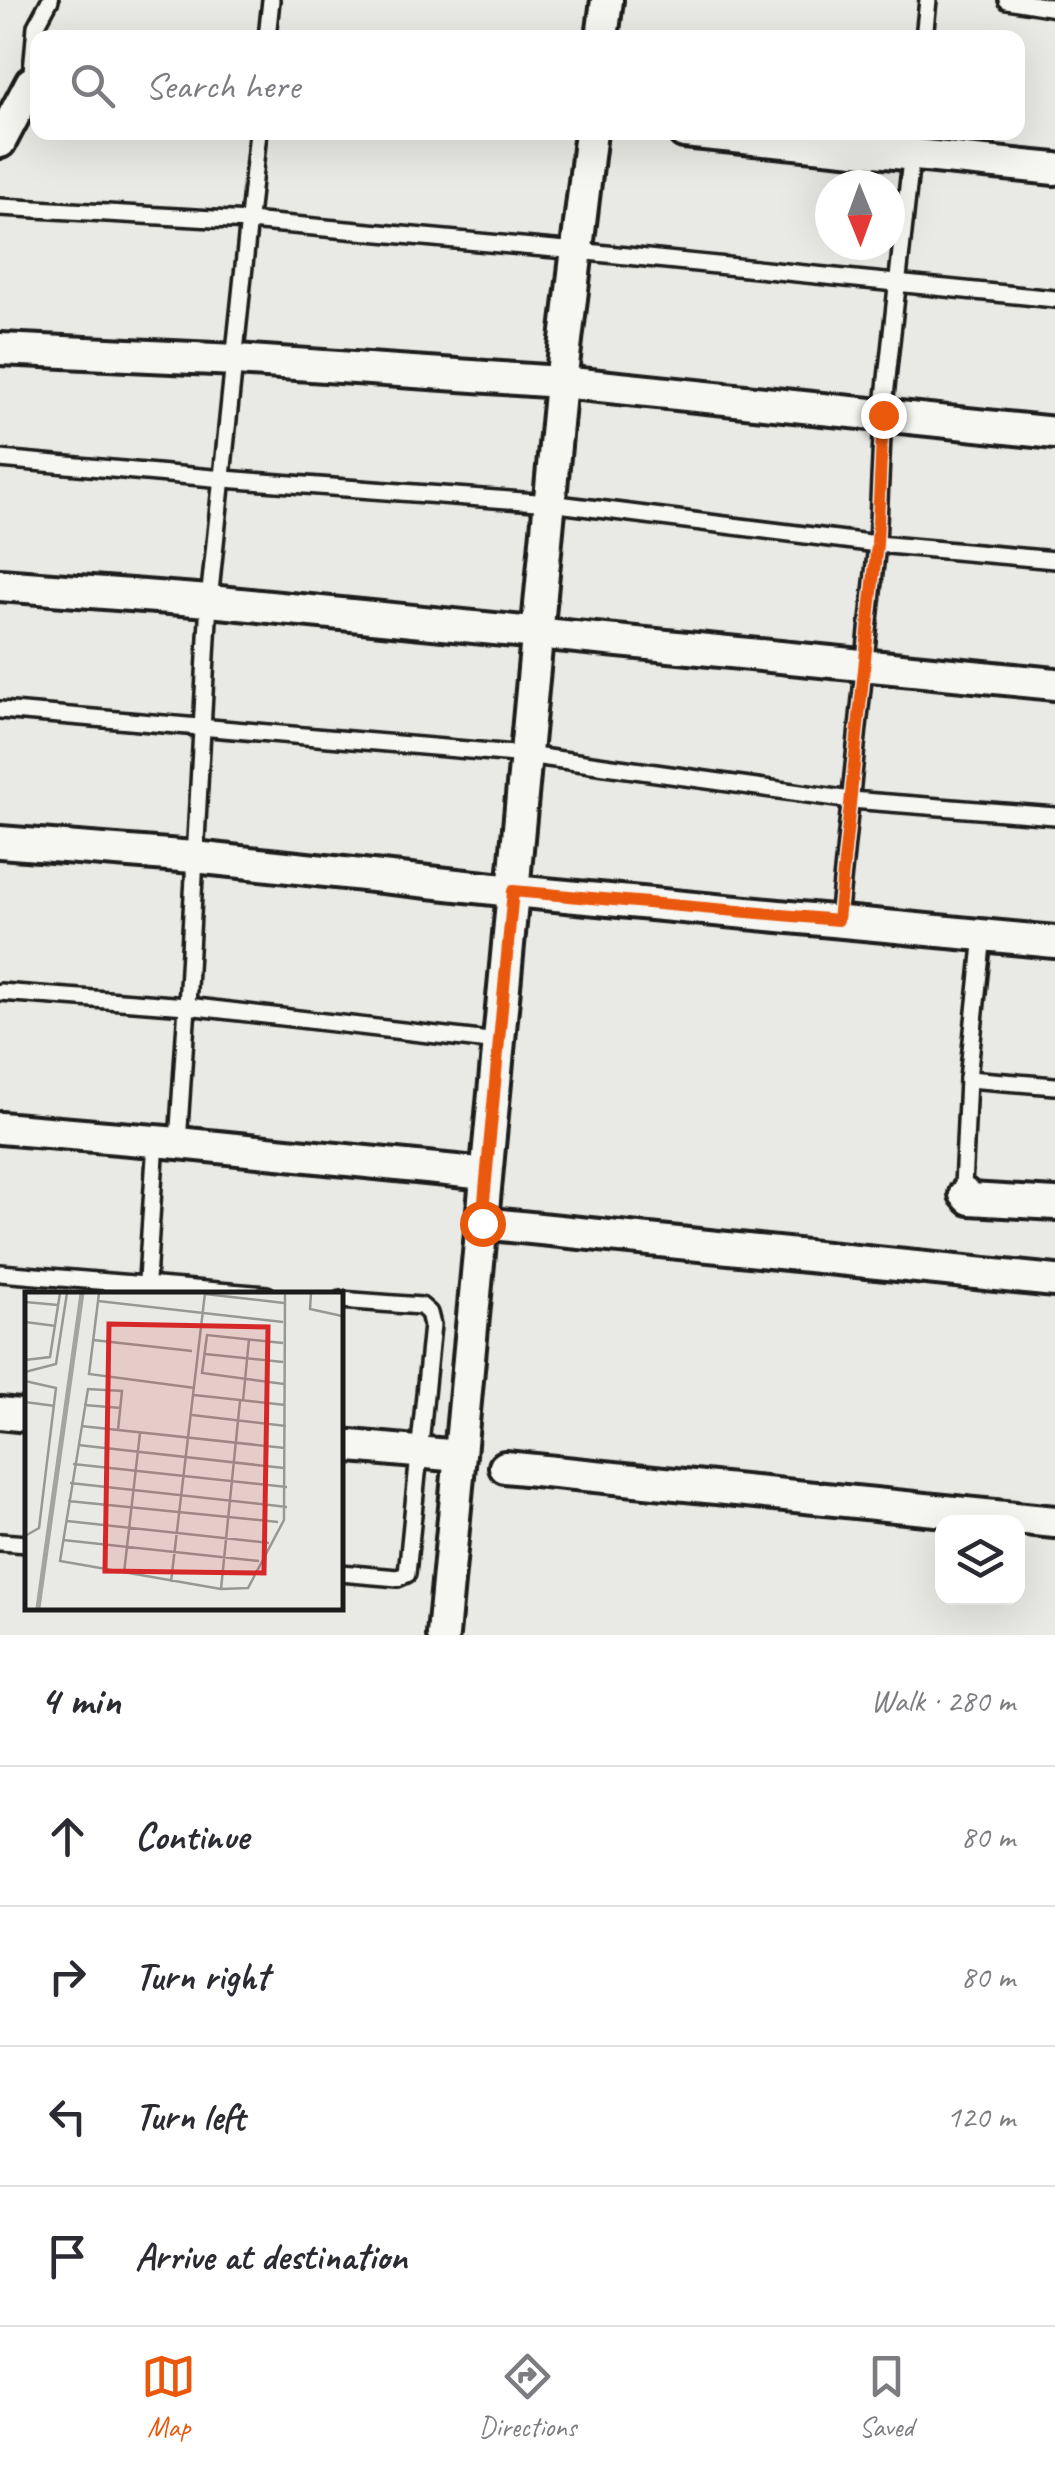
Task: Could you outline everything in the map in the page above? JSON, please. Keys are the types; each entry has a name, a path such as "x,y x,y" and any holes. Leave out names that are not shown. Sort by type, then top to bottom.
{"street":[{"path":"603,30 606,0"},
{"path":"0,142 30,90"},
{"path":"442,1635 560,382 590,140"},
{"path":"837,140 913,144 1055,169"},
{"path":"0,349 560,382 1055,434"},
{"path":"0,585 210,601 1055,684"},
{"path":"0,842 194,857 1055,942"},
{"path":"0,1128 486,1174"},
{"path":"965,1194 970,1199 1055,1204"},
{"path":"482,1223 1055,1280"},
{"path":"0,1413 25,1416"},
{"path":"342,1445 459,1456"},
{"path":"506,1468 1055,1522"}],"lane":[{"path":"36,30 50,0"},
{"path":"268,30 271,0"},
{"path":"925,30 928,0"},
{"path":"1007,0 1055,8"},
{"path":"146,1291 188,1006 210,601 257,140"},
{"path":"838,920 877,544 883,415 913,144"},
{"path":"0,207 249,221 1055,299"},
{"path":"0,459 550,503 877,544 1055,560"},
{"path":"0,710 526,755 850,800 1055,816"},
{"path":"965,1194 968,1078 983,935"},
{"path":"0,992 188,1006 498,1042"},
{"path":"968,1078 1055,1086"},
{"path":"0,1273 176,1292"},
{"path":"342,1300 422,1306 432,1325 408,1574 398,1578 342,1572"},
{"path":"0,1542 25,1544"}],"route":[{"path":"482,1223 513,891 838,920 877,544 883,415"}]}
